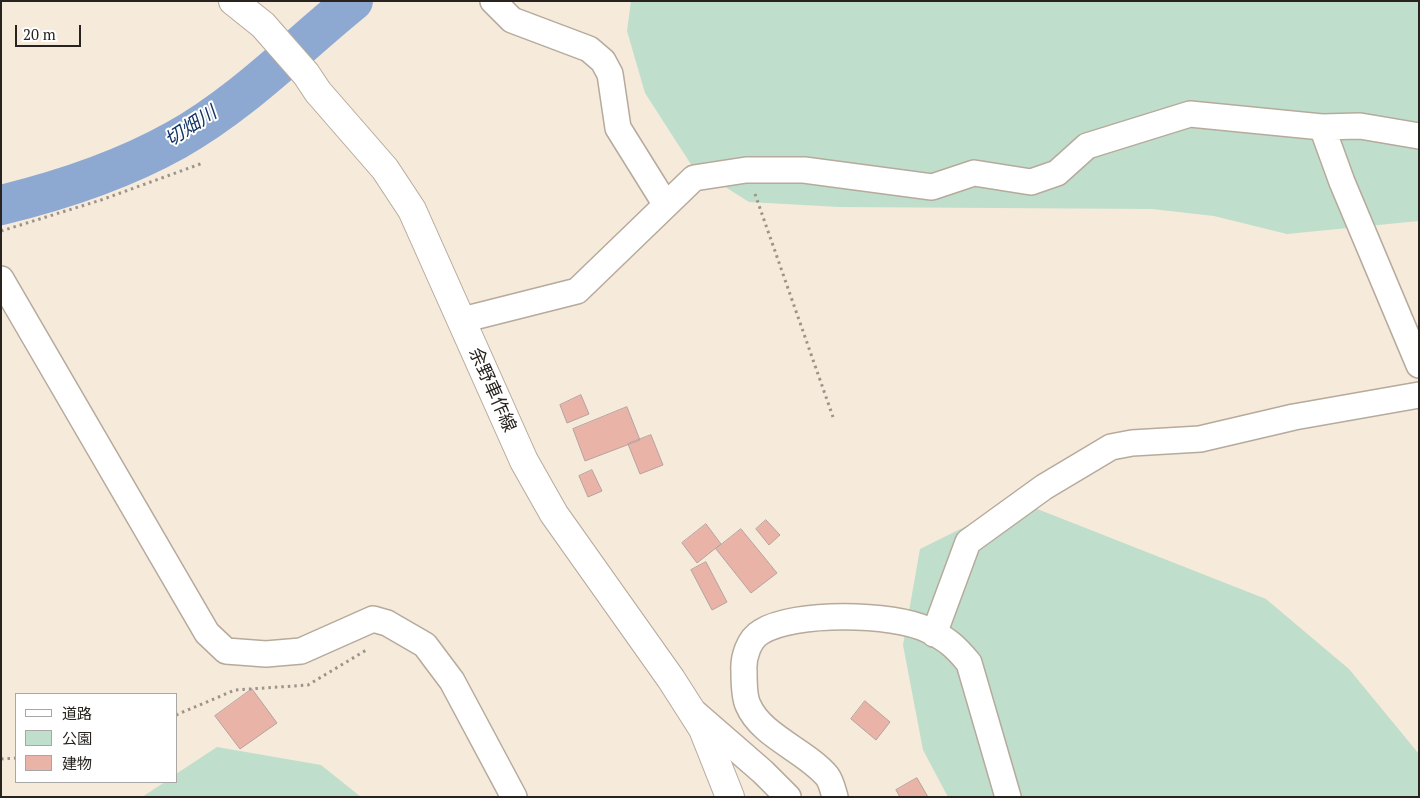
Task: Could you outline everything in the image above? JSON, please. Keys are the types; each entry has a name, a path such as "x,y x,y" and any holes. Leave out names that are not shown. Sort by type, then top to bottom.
{"main road":[{"name":"余野車作線","path":"233,1 263,25 306,74 318,92 385,168 412,210 524,461 554,514 703,729 730,797"}],"street":[{"path":"493,1 512,20 588,49 603,62 610,74 618,128 666,205"},
{"path":"462,320 577,291 694,178 746,170 804,170 932,187 974,173 1031,182 1057,173 1087,146 1190,114 1322,127 1360,126 1419,136"},
{"path":"1322,127 1342,182 1419,365"},
{"path":"1,279 212,637 226,650 266,654 301,651 373,619 387,623 425,645 452,680 514,797"},
{"path":"934,634 968,542 1044,487 1111,447 1132,443 1200,439 1294,417 1419,395"},
{"path":"835,797 828,778 822,771 809,758 766,729 748,705 743,669 749,643 760,632 778,624 814,618 890,619 927,630 955,645 969,663 1008,797"},
{"path":"690,709 763,772 788,797"}],"path":[{"path":"1,231 102,200 202,163"},
{"path":"746,170 833,417"},
{"path":"178,714 235,690 308,686 376,645"},
{"path":"1,759 15,758"}],"green space":[{"path":"631,1 1419,1 1419,221 1287,234 1214,216 1152,209 839,207 749,202 692,166 645,93 627,31"},
{"path":"1017,501 1266,599 1349,669 1419,754 1419,797 948,797 923,750 903,645 920,549"},
{"path":"217,747 321,765 361,797 142,797 163,783 178,783 178,773"}],"building":[{"path":"581,395 589,414 567,423 560,405"},
{"path":"627,407 640,440 585,461 573,429"},
{"path":"651,435 663,465 640,474 628,444"},
{"path":"592,470 602,491 588,497 579,476"},
{"path":"766,520 780,535 769,545 756,529"},
{"path":"706,524 721,544 697,563 682,543"},
{"path":"741,529 777,573 751,593 716,549"},
{"path":"706,562 727,602 712,610 691,570"},
{"path":"252,689 277,723 240,749 215,716"},
{"path":"865,701 890,722 876,740 851,719"},
{"path":"917,778 928,797 900,797 896,790"}],"waterway":[{"name":"切畑川","path":"1,205 46,193 113,170 176,140 246,92 353,1"}]}
